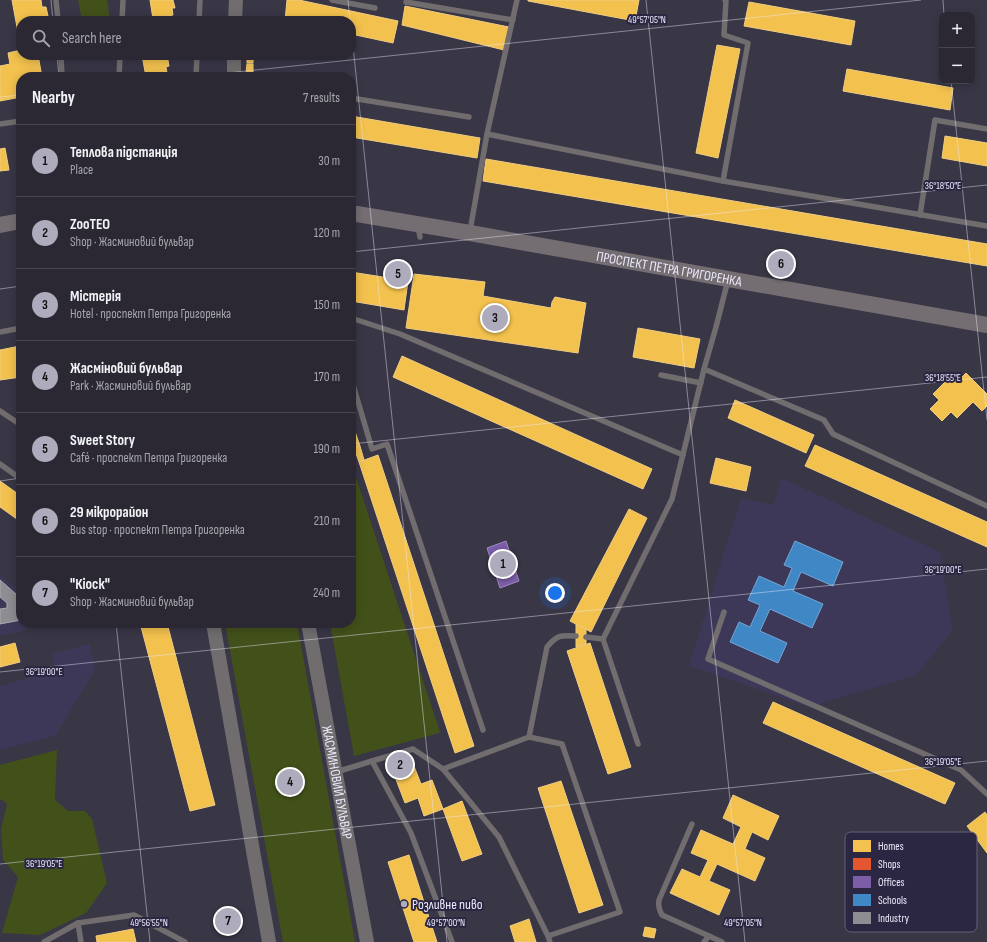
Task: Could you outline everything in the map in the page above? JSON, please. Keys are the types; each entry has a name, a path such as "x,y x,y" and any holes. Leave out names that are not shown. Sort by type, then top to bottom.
{"main road":[{"name":"ПРОСПЕКТ ПЕТРА ГРИГОРЕНКА","path":"356,214 419,231 470,233 987,325"},
{"path":"0,225 16,222"}],"street":[{"path":"235,16 236,0"},
{"path":"234,60 234,72"},
{"path":"213,628 269,942"},
{"name":"ЖАСМИНОВИЙ БУЛЬВАР","path":"309,628 367,942"}],"lane":[{"path":"56,0 58,16"},
{"path":"122,16 123,0"},
{"path":"199,16 200,0"},
{"path":"332,0 375,8"},
{"path":"470,233 487,134 517,0"},
{"path":"723,181 748,42 724,35 725,0"},
{"path":"406,2 513,20"},
{"path":"61,60 62,72"},
{"path":"119,72 120,60"},
{"path":"196,72 197,60"},
{"path":"356,99 469,117"},
{"path":"920,215 935,120 987,129"},
{"path":"0,124 16,121"},
{"path":"487,134 723,181 987,226"},
{"path":"638,744 603,639 672,499 728,279"},
{"path":"356,320 400,334 683,455"},
{"path":"0,332 16,329"},
{"path":"704,369 824,420 833,434 987,506"},
{"path":"661,375 701,383"},
{"path":"356,395 372,448 387,444 483,730"},
{"path":"0,411 16,422"},
{"path":"0,464 16,475"},
{"path":"724,612 708,659 961,770 987,794"},
{"path":"529,737 546,647 554,638 562,636 576,636"},
{"path":"586,637 603,639"},
{"path":"443,769 529,737 562,744 620,912 548,936"},
{"path":"336,772 412,749 443,769 499,837 550,942"},
{"path":"372,761 411,833 452,942"},
{"path":"692,824 658,905 662,915 722,942"},
{"path":"44,942 78,922 134,915 185,942"},
{"path":"78,922 81,942"},
{"path":"704,942 709,936"}],"shaded area":[{"path":"782,478 940,552 953,630 915,676 824,702 815,709 689,666 741,498 773,505"},
{"path":"0,575 16,589 16,628 27,628 27,630 0,636"},
{"path":"90,644 95,670 55,736 0,750 0,686 56,670 52,654"}],"green space":[{"path":"78,0 107,0 109,16 81,16"},
{"path":"356,477 440,732 354,756 331,628 356,628"},
{"path":"226,628 298,628 355,942 283,942"},
{"path":"57,750 55,800 68,811 85,811 92,819 107,883 86,913 40,935 2,933 18,877 3,860 1,829 7,804 0,799 0,765"}],"building: Homes":[{"path":"12,0 41,0 42,7 46,7 48,16 16,16 16,22"},
{"path":"150,0 173,0 175,8 172,8 173,15 153,16"},
{"path":"287,0 299,0 398,21 393,43 356,35 356,16 285,16"},
{"path":"528,0 639,0 635,21"},
{"path":"749,2 855,21 851,45 744,26"},
{"path":"405,6 509,27 504,50 402,25"},
{"path":"717,45 740,49 718,158 696,153"},
{"path":"16,51 16,60 39,60 41,72 16,72 16,98 0,101 0,66 10,64 8,53"},
{"path":"143,60 168,60 169,66 166,67 167,72 145,72"},
{"path":"247,60 253,60 253,63 247,63"},
{"path":"247,64 253,64 253,72 246,72"},
{"path":"847,69 953,88 950,110 843,91"},
{"path":"356,117 480,138 477,158 356,138"},
{"path":"945,136 987,143 987,166 942,158"},
{"path":"5,148 9,170 0,171 0,149"},
{"path":"486,159 987,244 987,266 483,181"},
{"path":"356,273 408,281 404,310 356,302"},
{"path":"414,274 485,282 483,296 551,308 555,297 586,303 578,353 406,328"},
{"path":"638,328 700,339 694,368 633,357"},
{"path":"16,347 16,378 0,380 0,350"},
{"path":"402,356 652,469 643,489 393,377"},
{"path":"966,373 987,394 987,406 982,411 973,402 957,418 951,412 942,421 930,409 939,400 933,394 953,374 959,380"},
{"path":"735,400 814,435 806,453 728,418"},
{"path":"356,434 360,446 356,447"},
{"path":"815,445 987,522 987,547 805,466"},
{"path":"360,446 364,460 359,462 356,454 356,447"},
{"path":"378,455 474,746 455,753 359,462"},
{"path":"716,458 751,467 746,491 710,483"},
{"path":"0,481 16,492 16,518 0,507"},
{"path":"629,509 647,518 591,632 570,621"},
{"path":"576,624 586,629 586,644 576,647"},
{"path":"141,628 168,628 215,805 190,811"},
{"path":"15,643 20,662 0,667 0,647"},
{"path":"590,643 631,767 608,774 567,651"},
{"path":"773,702 955,783 945,804 763,723"},
{"path":"412,761 421,784 432,780 443,809 424,816 418,798 405,803 392,769"},
{"path":"561,781 603,905 579,913 538,788"},
{"path":"733,795 779,816 768,840 752,832 745,849 765,858 755,881 717,864 709,881 730,890 719,915 670,893 682,869 700,877 708,860 691,853 701,830 733,844 741,827 723,818"},
{"path":"462,801 482,854 462,861 443,809"},
{"path":"985,812 987,815 987,853 977,840 977,832 971,832 967,826"},
{"path":"409,855 437,942 414,942 388,862"},
{"path":"529,919 536,942 515,942 510,926"},
{"path":"645,927 656,929 654,938 643,936"},
{"path":"133,929 136,942 97,942 96,936"}],"building: Shops":[{"path":"232,915 234,926 224,927 223,917"}],"building: Offices":[{"path":"506,541 519,581 500,588 487,548"}],"building: Schools":[{"path":"795,541 843,562 833,586 801,572 793,591 823,604 812,628 770,609 760,631 787,643 778,663 730,642 739,622 750,627 760,605 748,600 759,576 784,587 792,568 784,565"}],"building: Industry":[{"path":"0,580 16,594 16,621 0,624 0,609 7,608 7,603 0,597"}],"place":[{"name":"29 мікрорайон","path":"781,264"},
{"name":"Sweet Story","path":"398,274"},
{"name":"Містерія","path":"495,318"},
{"name":"Теплова підстанція","path":"503,564"},
{"name":"ZooTEO","path":"400,765"},
{"name":"Жасміновий бульвар","path":"290,782"},
{"name":"Розливне пиво","path":"404,904"},
{"name":"\"Кіоск\"","path":"228,921"}]}
